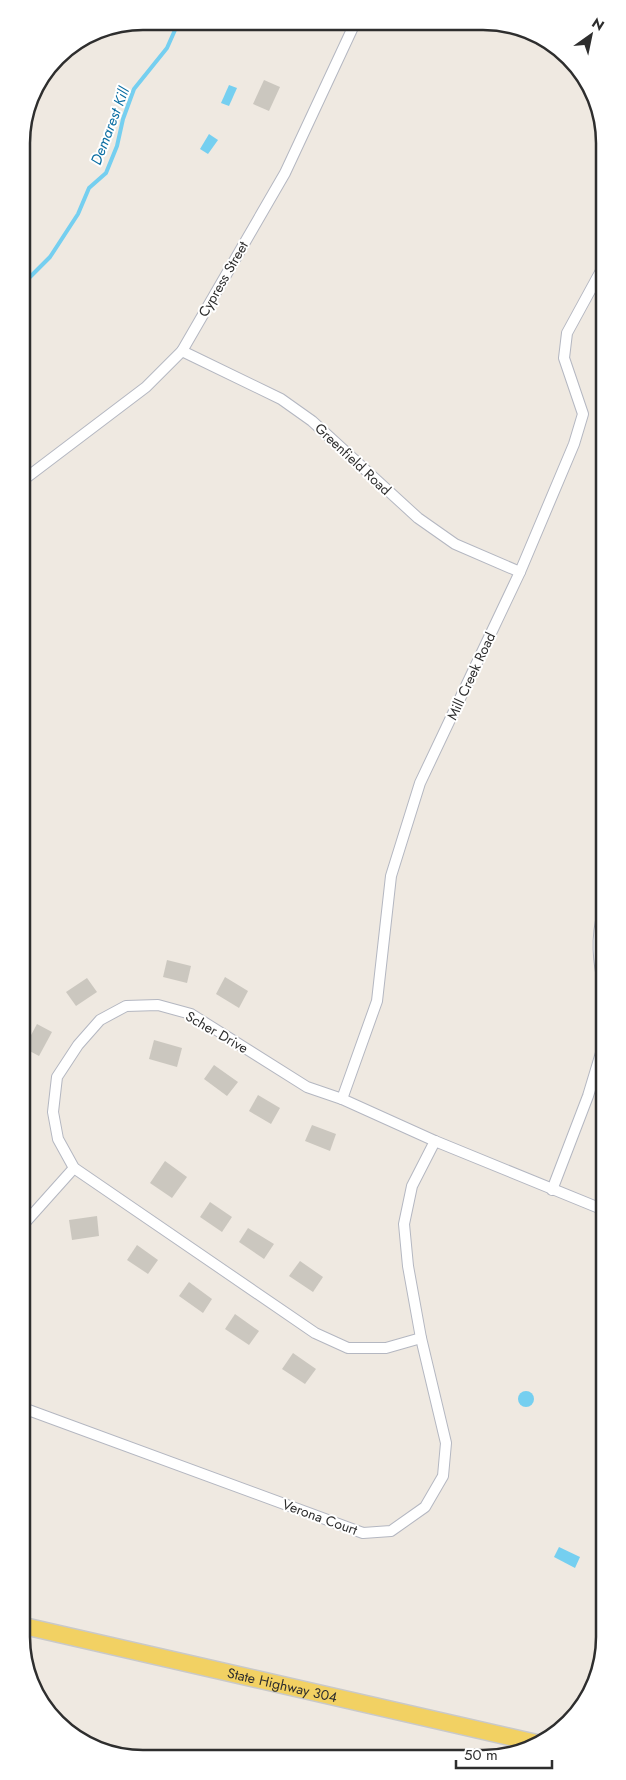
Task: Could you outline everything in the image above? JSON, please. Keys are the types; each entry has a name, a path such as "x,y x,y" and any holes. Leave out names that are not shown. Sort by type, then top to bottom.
{"main road":[{"name":"State Highway 304","path":"30,1627 527,1741"}],"street":[{"name":"Cypress Street","path":"30,475 146,387 182,351 285,173 352,30"},
{"name":"Mill Creek Road","path":"342,1100 377,1001 392,876 420,783 520,572 574,444 583,414 564,358 567,333 596,277"},
{"name":"Greenfield Road","path":"182,351 281,399 312,421 418,518 455,544 520,572"},
{"name":"Scher Drive","path":"421,1338 386,1348 348,1348 315,1333 74,1168 58,1139 53,1112 57,1077 78,1045 100,1020 126,1006 158,1004 191,1014 307,1087 596,1207"},
{"path":"552,1190 588,1096 596,1070"},
{"name":"Verona Court","path":"30,1411 363,1533 391,1531 425,1507 443,1476 446,1443 421,1338 408,1266 404,1224 412,1186 435,1141"},
{"path":"30,1217 74,1168"}],"water":[{"path":"229,85 237,88 229,106 221,103"},
{"path":"209,134 218,140 208,154 200,149"},
{"path":"526,1391 532,1393 534,1399 532,1405 526,1407 520,1405 518,1399 520,1393"},
{"path":"559,1547 580,1557 575,1568 554,1557"}],"building":[{"path":"264,80 280,87 269,111 253,104"},
{"path":"167,960 191,966 187,983 163,977"},
{"path":"225,977 248,991 239,1008 216,994"},
{"path":"87,978 97,992 76,1006 66,992"},
{"path":"37,1024 52,1032 39,1056 30,1051 30,1037"},
{"path":"154,1040 182,1048 177,1067 149,1059"},
{"path":"214,1065 238,1082 227,1096 204,1079"},
{"path":"258,1095 280,1108 271,1124 249,1111"},
{"path":"312,1125 336,1134 330,1151 305,1141"},
{"path":"165,1161 187,1177 172,1198 150,1183"},
{"path":"210,1202 232,1217 222,1232 200,1217"},
{"path":"97,1216 99,1236 72,1240 69,1220"},
{"path":"248,1228 274,1244 264,1259 239,1242"},
{"path":"137,1245 158,1260 148,1274 127,1260"},
{"path":"300,1261 323,1277 313,1292 289,1276"},
{"path":"189,1282 212,1299 203,1313 179,1296"},
{"path":"235,1314 259,1331 249,1345 225,1329"},
{"path":"293,1353 316,1369 305,1384 282,1369"}],"waterway":[{"name":"Demarest Kill","path":"30,277 50,257 78,214 89,188 106,173 117,146 123,119 134,89 167,48 175,30"}]}
